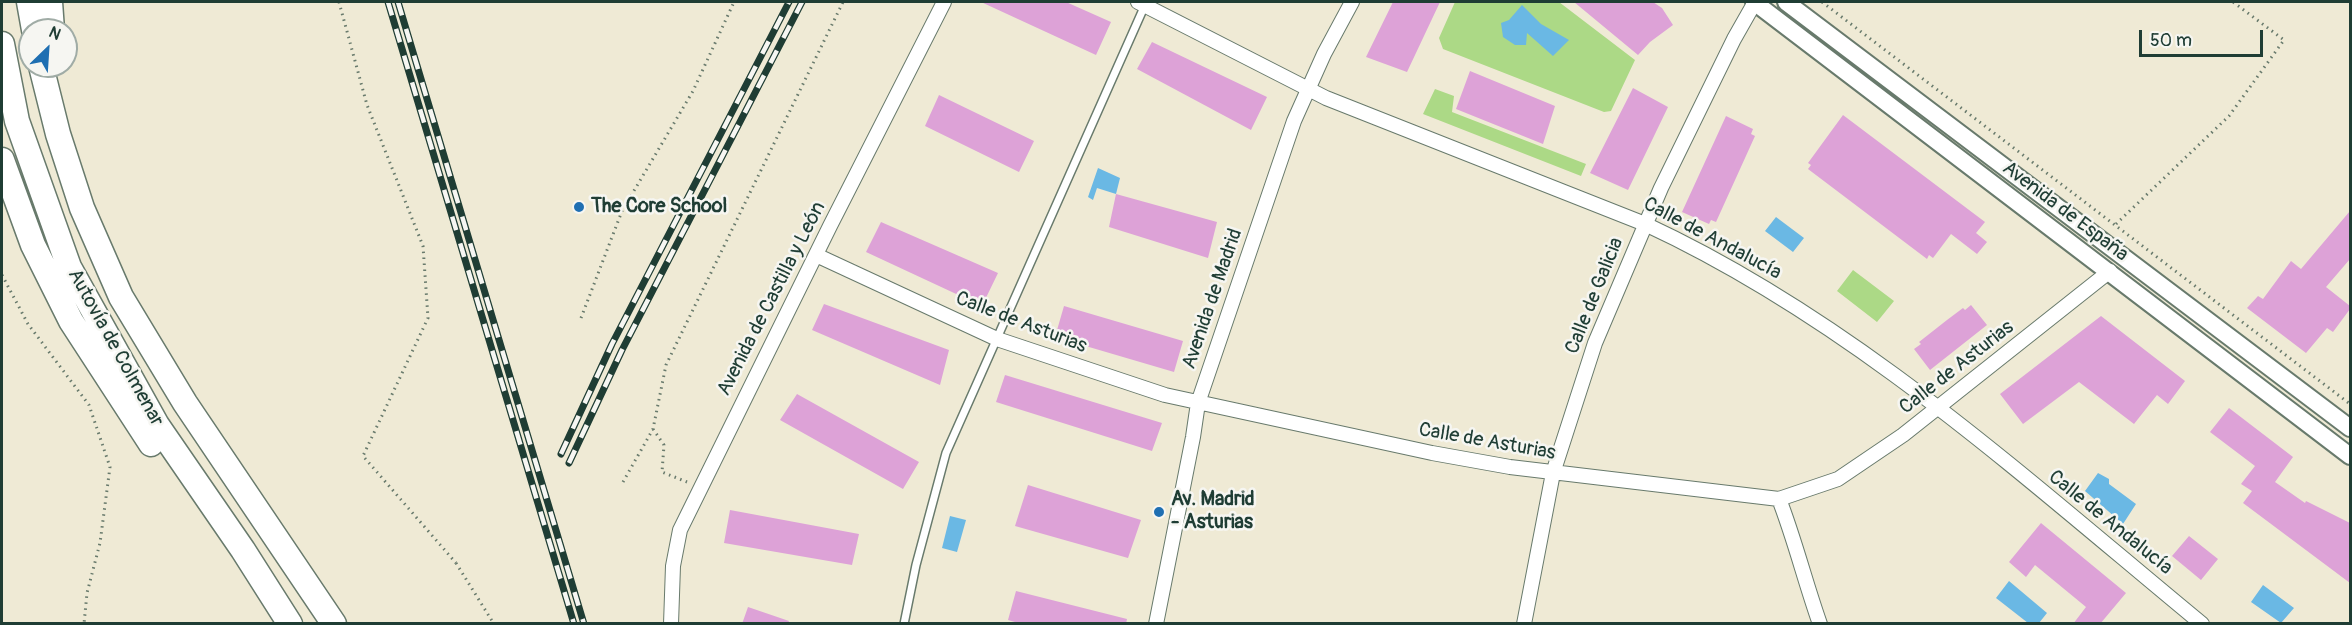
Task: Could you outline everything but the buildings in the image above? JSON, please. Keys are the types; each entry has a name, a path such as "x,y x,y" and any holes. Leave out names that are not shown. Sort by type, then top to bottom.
{"highway":[{"path":"29,2 32,18"},
{"path":"50,2 51,18"},
{"name":"Autovía de Colmenar","path":"2,44 17,121 69,267 157,425 243,550 290,624"},
{"name":"Autovía de Colmenar","path":"44,78 58,134 89,225 121,297 185,403 334,624"},
{"path":"59,78 76,149 108,239 145,312 185,403"},
{"path":"2,160 33,244 71,321 272,624"}],"street":[{"name":"Avenida de Castilla y León","path":"671,624 673,566 680,530 944,2"},
{"name":"Avenida de Madrid","path":"1156,624 1198,404 1294,121 1352,2"},
{"name":"Avenida de España","path":"1755,2 2350,456"},
{"name":"Calle de Galicia","path":"1524,624 1552,473 1595,343 1645,224 1734,39 1755,2"},
{"name":"Avenida de España","path":"1786,2 2350,428"},
{"name":"Calle de Andalucía","path":"1141,3 1308,90 1645,224 1680,240 1740,274 1813,318 1940,408 2202,624"},
{"name":"Calle de Asturias","path":"816,255 997,339 1198,404 1218,406 1432,453 1552,473 1779,499 1838,479 1940,408 2110,271"},
{"path":"1779,499 1793,534 1808,591 1820,624"}],"lane":[{"path":"904,624 916,565 946,453 1141,3"}],"path":[{"path":"339,2 367,105 423,246 428,318 363,456 456,563 494,624"},
{"path":"581,318 622,211 693,92 734,2"},
{"path":"623,482 652,429 666,365 843,2"},
{"path":"1822,2 2350,404"},
{"path":"2116,224 2229,116 2284,40 2233,2"},
{"path":"2,274 28,324 89,405 110,467 100,543 87,593 84,624"},
{"path":"652,429 664,445 662,472 700,487"}],"green space":[{"path":"1455,2 1559,2 1635,60 1611,111 1604,112 1443,49 1439,38"},
{"path":"1435,89 1454,96 1452,112 1586,164 1581,176 1423,114"},
{"path":"1853,270 1894,301 1877,322 1837,291"}],"water":[{"path":"1522,5 1541,24 1569,40 1553,56 1527,33 1526,45 1515,45 1503,37 1501,23 1509,20"},
{"path":"1098,168 1120,178 1116,194 1097,188 1093,200 1088,197"},
{"path":"1776,217 1804,238 1793,252 1765,231"},
{"path":"2098,473 2109,479 2109,484 2136,504 2123,524 2085,491"},
{"path":"950,516 966,520 957,552 942,548"},
{"path":"2009,581 2047,613 2039,623 2028,623 1996,598"},
{"path":"2263,585 2294,608 2281,623 2251,602"}],"railway":[{"path":"388,2 574,624"},
{"path":"398,2 584,624"},
{"path":"561,454 612,344 789,2"},
{"path":"569,463 622,350 802,2"}],"place":[{"name":"The Core School","path":"579,207"},
{"name":"Av. Madrid - Asturias","path":"1159,512"}]}
